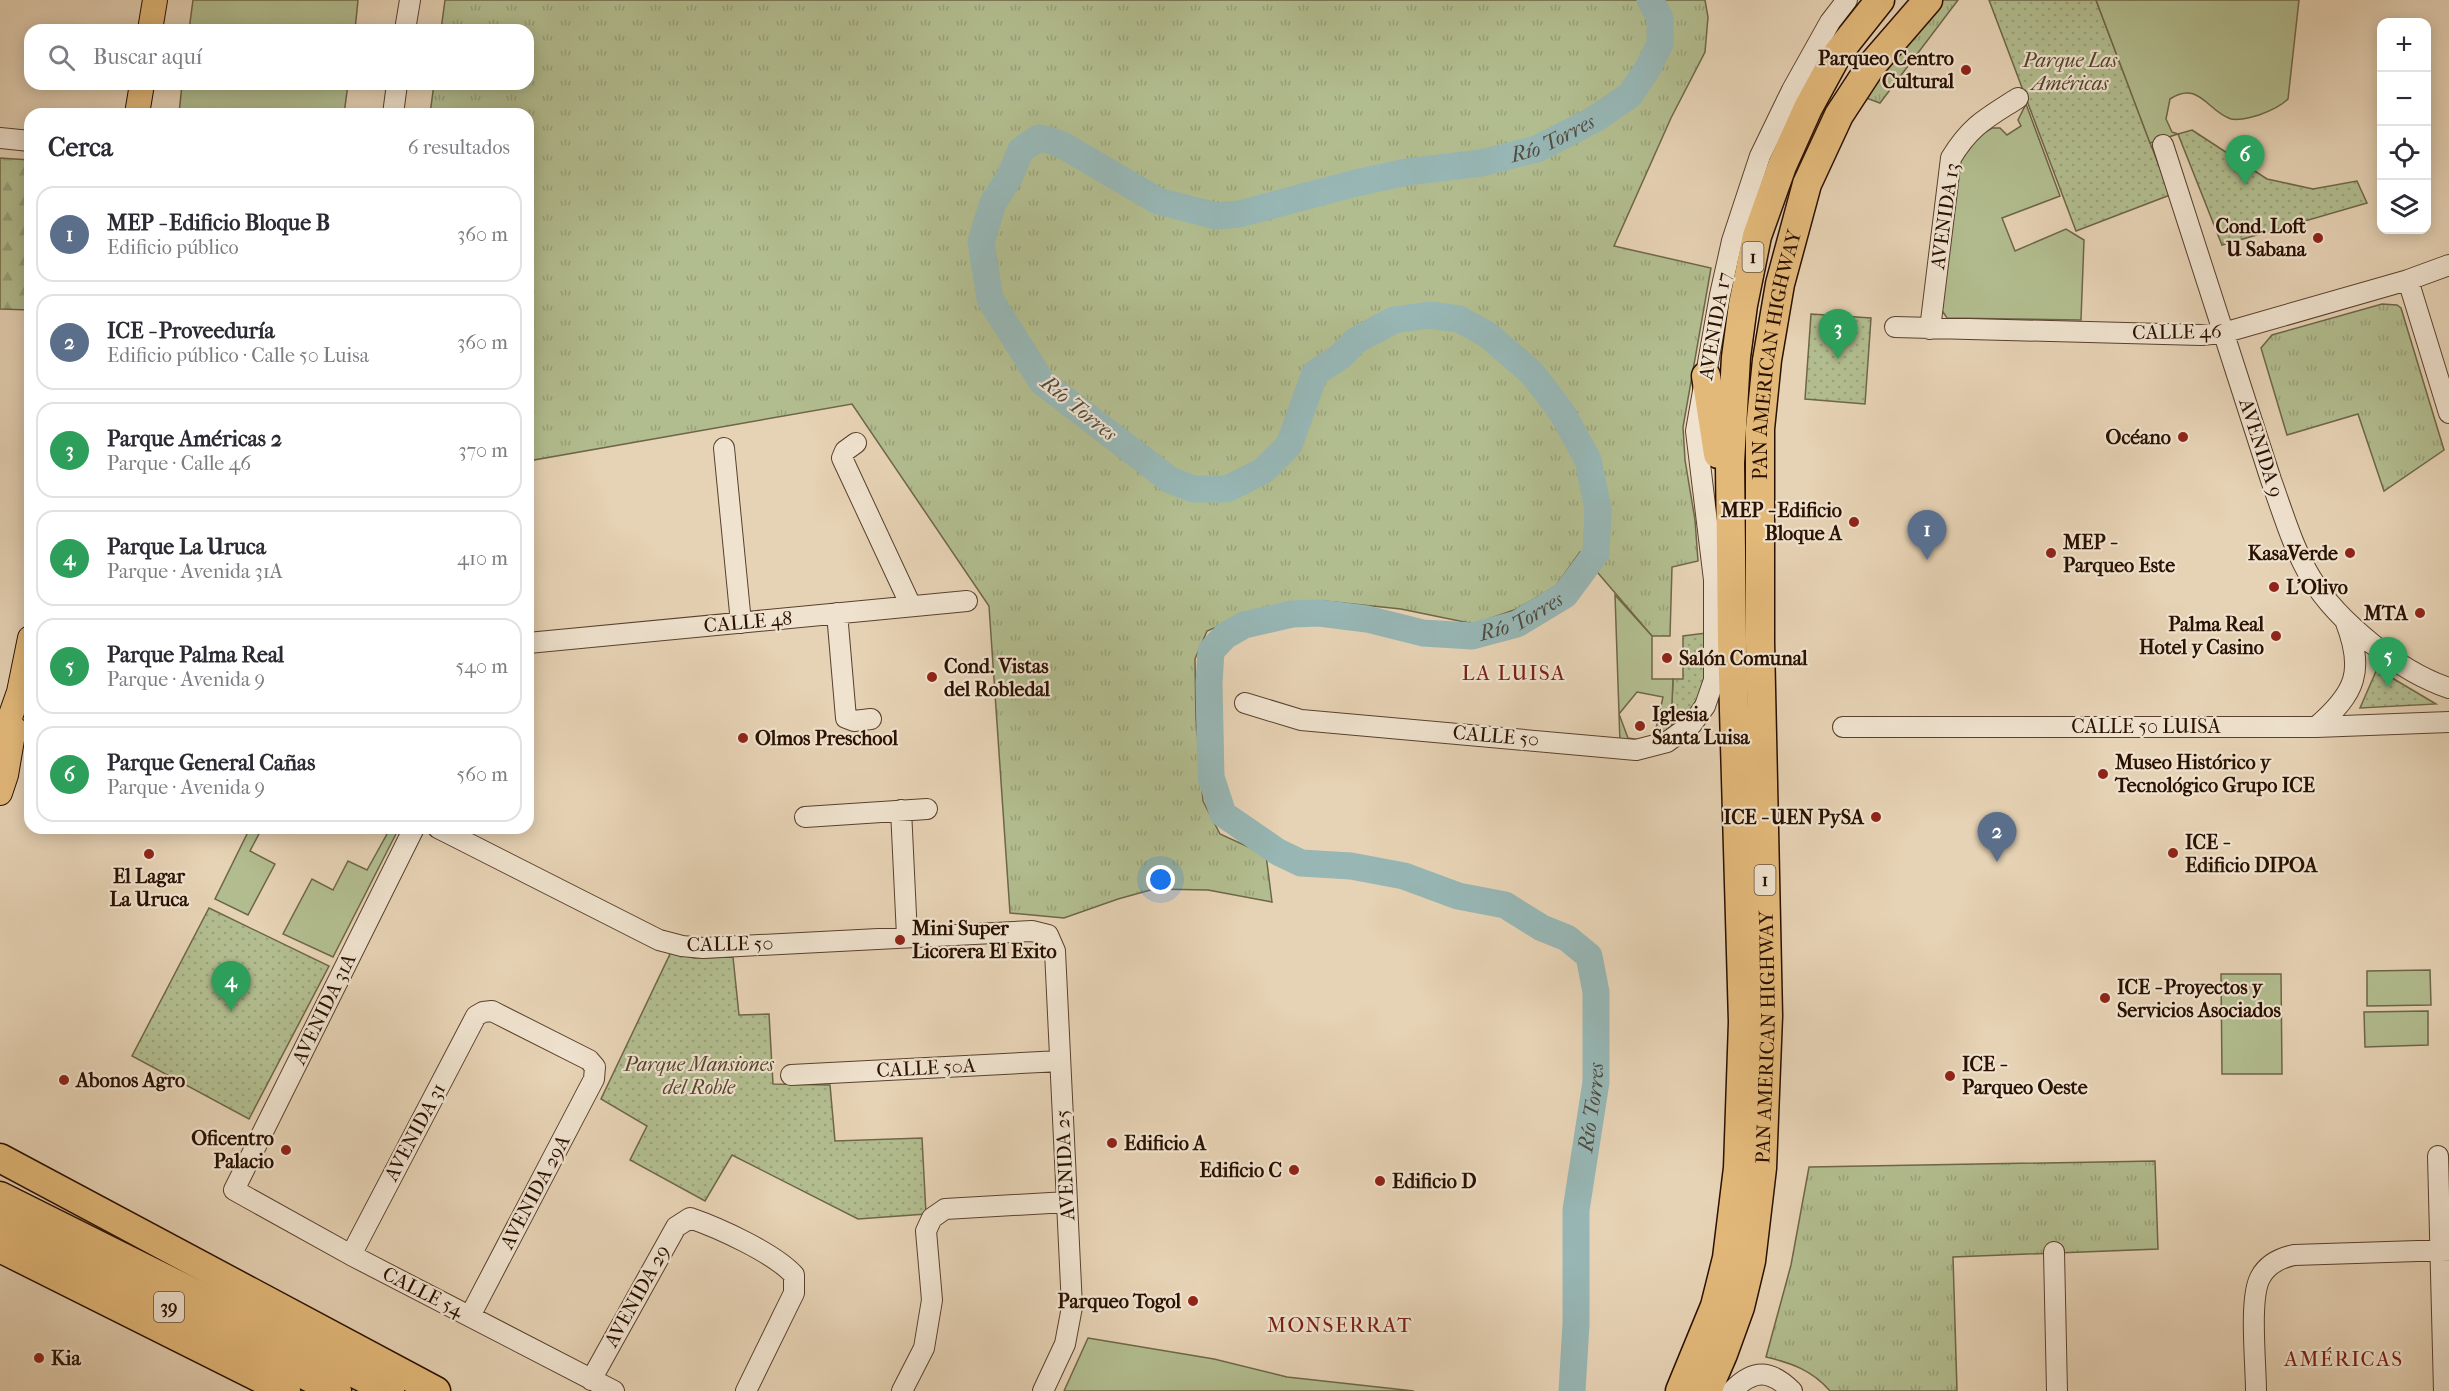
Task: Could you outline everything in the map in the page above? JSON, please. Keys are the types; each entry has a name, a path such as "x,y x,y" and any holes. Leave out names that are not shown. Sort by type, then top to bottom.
{"highway":[{"name":"1","path":"1680,1391 1715,1305 1727,1258 1738,1168 1743,1022 1732,640 1730,463 1736,357 1743,305 1757,236 1782,166 1808,108 1838,53 1880,0"},
{"name":"PAN AMERICAN HIGHWAY","path":"1707,1391 1723,1354 1743,1295 1751,1261 1762,1168 1768,1016 1760,642 1760,429 1767,360 1780,284 1807,184 1839,115 1870,66 1928,0"},
{"path":"1706,376 1731,545"},
{"path":"0,1158 436,1391"},
{"name":"39","path":"0,1196 390,1391"},
{"name":"39","path":"0,1224 337,1391"},
{"path":"0,1248 286,1391"}],"main road":[{"path":"151,24 155,0"},
{"path":"138,108 141,90"},
{"path":"0,746 6,695 24,657"},
{"path":"0,793 6,775 6,695"}],"street":[{"path":"406,24 410,0"},
{"name":"AVENIDA 17","path":"1714,680 1714,580 1696,430 1719,296 1732,241 1760,156 1792,90 1830,21 1847,0"},
{"path":"394,108 396,90"},
{"name":"AVENIDA 13","path":"1930,328 1950,158 1964,136 1979,123 2018,98"},
{"path":"0,138 24,140"},
{"name":"AVENIDA 9","path":"2163,145 2289,531 2312,578 2343,615 2372,644 2409,670 2449,688"},
{"name":"CALLE 46","path":"1896,327 2201,335 2223,333 2408,280 2449,265"},
{"path":"2408,280 2449,413"},
{"path":"856,443 846,451 842,458 911,606"},
{"path":"724,448 741,622"},
{"name":"CALLE 48","path":"534,642 967,601"},
{"path":"837,613 846,718 854,721 871,719"},
{"path":"2316,727 2340,707 2355,672 2356,652 2343,615"},
{"name":"CALLE 50","path":"1245,703 1301,720 1636,750 1667,742 1692,724 1705,706 1714,680"},
{"name":"CALLE 50 LUISA","path":"1844,727 2316,727 2449,722"},
{"path":"806,817 927,809"},
{"path":"901,810 907,936"},
{"name":"AVENIDA 31A","path":"234,1190 411,834"},
{"name":"CALLE 50","path":"450,834 659,940 682,946 703,948 1032,931 1048,935"},
{"name":"AVENIDA 25","path":"1043,1391 1065,1344 1072,1306 1055,951 1048,935"},
{"name":"AVENIDA 31","path":"351,1255 476,1016 492,1011 589,1060 595,1068"},
{"name":"CALLE 50A","path":"791,1075 1060,1061"},
{"name":"AVENIDA 29A","path":"470,1316 594,1079 595,1068"},
{"path":"2438,1156 2445,1250 2444,1391"},
{"name":"CALLE 54","path":"234,1190 351,1255 614,1391"},
{"path":"902,1391 924,1348 932,1300 926,1231 932,1218 945,1209 1067,1202"},
{"name":"AVENIDA 29","path":"591,1380 676,1227 690,1218 707,1224 783,1264 794,1275 794,1293 746,1391"},
{"path":"2256,1391 2255,1296 2260,1278 2269,1266 2281,1258 2294,1255 2445,1250"},
{"path":"2054,1252 2057,1391"},
{"path":"1732,1391 1746,1378 1756,1374 1778,1378 1792,1391"}],"green space":[{"path":"193,0 358,0 356,24 190,24"},
{"path":"445,0 1705,0 1708,17 1705,52 1671,118 1614,246 1711,268 1683,427 1698,561 1672,567 1670,636 1652,636 1580,552 1556,586 1517,609 1474,624 1401,609 1324,601 1256,610 1207,631 1195,659 1196,719 1203,801 1220,834 1266,855 1272,902 1208,890 1154,889 1064,918 1010,913 989,606 852,404 534,460 534,108 431,108 433,90 534,90 534,24 442,24"},
{"path":"1942,0 1958,0 1880,103 1858,95"},
{"name":"Parque Las Américas","path":"1989,0 2096,0 2170,195 2076,231"},
{"path":"2096,0 2299,0 2288,99 2278,107 2263,113 2245,119 2231,119 2196,95 2180,94 2170,99 2166,119 2172,132 2178,134 2150,143"},
{"path":"181,90 347,90 345,108 180,108"},
{"path":"2026,104 2060,196 2002,218 2015,251 2066,229 2084,240 2081,320 1947,318 1941,309 1954,186 1961,158 1979,136 1992,128 2000,128 2007,135 2021,126 2018,120"},
{"path":"2192,130 2267,179 2313,189 2357,181 2367,203 2222,245 2178,134"},
{"path":"0,158 24,160 24,310 0,309"},
{"path":"2382,304 2397,305 2401,308 2444,450 2384,491 2358,414 2287,435 2261,348 2272,335"},
{"path":"1811,314 1871,318 1865,404 1805,399"},
{"path":"1615,595 1652,636 1652,679 1673,679 1671,726 1653,743 1620,743 1619,714","holes":["1637,692 1663,697 1653,742 1628,738 1619,714"]},
{"path":"1706,633 1705,674 1699,697 1683,717 1671,726 1673,679 1683,679 1683,636"},
{"path":"2377,669 2436,704 2360,708"},
{"path":"247,834 259,834 250,851 275,864 248,915 215,899"},
{"path":"387,834 396,834 333,957 283,934 312,879 333,890 348,861 367,870"},
{"path":"209,908 329,966 249,1119 132,1056"},
{"name":"Parque Mansiones del Roble","path":"671,952 694,958 733,957 739,1015 769,1014 773,1084 830,1085 835,1141 922,1138 926,1214 858,1219 732,1155 705,1201 630,1160 647,1126 601,1099"},
{"path":"2430,970 2431,1005 2367,1006 2367,971"},
{"path":"2221,974 2281,974 2282,1074 2222,1074"},
{"path":"2428,1011 2428,1045 2365,1047 2364,1012"},
{"path":"2155,1161 2158,1249 1953,1257 1957,1391 1830,1391 1801,1368 1766,1357 1791,1265 1809,1167"},
{"path":"1088,1338 1214,1359 1287,1377 1414,1391 1064,1391"}],"waterway":[{"name":"Río Torres","path":"1572,1391 1576,1324 1576,1210 1596,1082 1596,992 1589,956 1567,938 1542,928 1505,905 1458,896 1404,876 1351,866 1301,863 1278,852 1223,814 1211,777 1209,683 1211,651 1225,636 1244,625 1292,614 1319,613 1367,619 1423,633 1472,636 1517,624 1565,595 1596,553 1598,510 1588,460 1563,414 1533,374 1488,335 1459,319 1429,315 1394,320 1355,341 1341,356 1315,373 1289,445 1263,471 1227,489 1193,489 1170,480 1042,382 990,299 981,242 993,203 1009,178 1021,150 1039,138 1064,146 1158,201 1216,216 1239,214 1407,172 1481,163 1537,149 1595,119 1630,95 1648,68 1660,44 1660,18 1650,0"}],"place":[{"name":"Parqueo Centro Cultural","path":"1966,70"},
{"name":"Parque General Cañas","path":"2245,185"},
{"name":"Cond. Loft U Sabana","path":"2318,238"},
{"name":"Parque Américas 2","path":"1838,359"},
{"name":"Océano","path":"2183,437"},
{"name":"MEP - Edificio Bloque A","path":"1854,522"},
{"name":"MEP - Parqueo Este","path":"2051,553"},
{"name":"KasaVerde","path":"2350,553"},
{"name":"MEP - Edificio Bloque B","path":"1927,560"},
{"name":"L'Olivo","path":"2274,587"},
{"name":"MTA","path":"2420,613"},
{"name":"Palma Real Hotel y Casino","path":"2276,636"},
{"name":"Salón Comunal","path":"1667,658"},
{"name":"Cond. Vistas del Robledal","path":"932,677"},
{"name":"Parque Palma Real","path":"2388,687"},
{"name":"Iglesia Santa Luisa","path":"1640,726"},
{"name":"Olmos Preschool","path":"743,738"},
{"name":"Museo Histórico y Tecnológico Grupo ICE","path":"2103,774"},
{"name":"ICE - UEN PySA","path":"1876,817"},
{"name":"ICE - Edificio DIPOA","path":"2173,853"},
{"name":"El Lagar La Uruca","path":"149,854"},
{"name":"ICE - Proveeduría","path":"1997,862"},
{"name":"Mini Super Licorera El Exito","path":"900,940"},
{"name":"ICE - Proyectos y Servicios Asociados","path":"2105,998"},
{"name":"Parque La Uruca","path":"231,1011"},
{"name":"ICE - Parqueo Oeste","path":"1950,1076"},
{"name":"Abonos Agro","path":"64,1080"},
{"name":"Edificio A","path":"1112,1143"},
{"name":"Oficentro Palacio","path":"286,1150"},
{"name":"Edificio C","path":"1294,1170"},
{"name":"Edificio D","path":"1380,1181"},
{"name":"Parqueo Togol","path":"1193,1301"},
{"name":"Kia","path":"39,1358"}],"district":[{"name":"LA LUISA","path":"1514,673"},
{"name":"MONSERRAT","path":"1340,1325"},
{"name":"AMÉRICAS","path":"2344,1359"}]}
